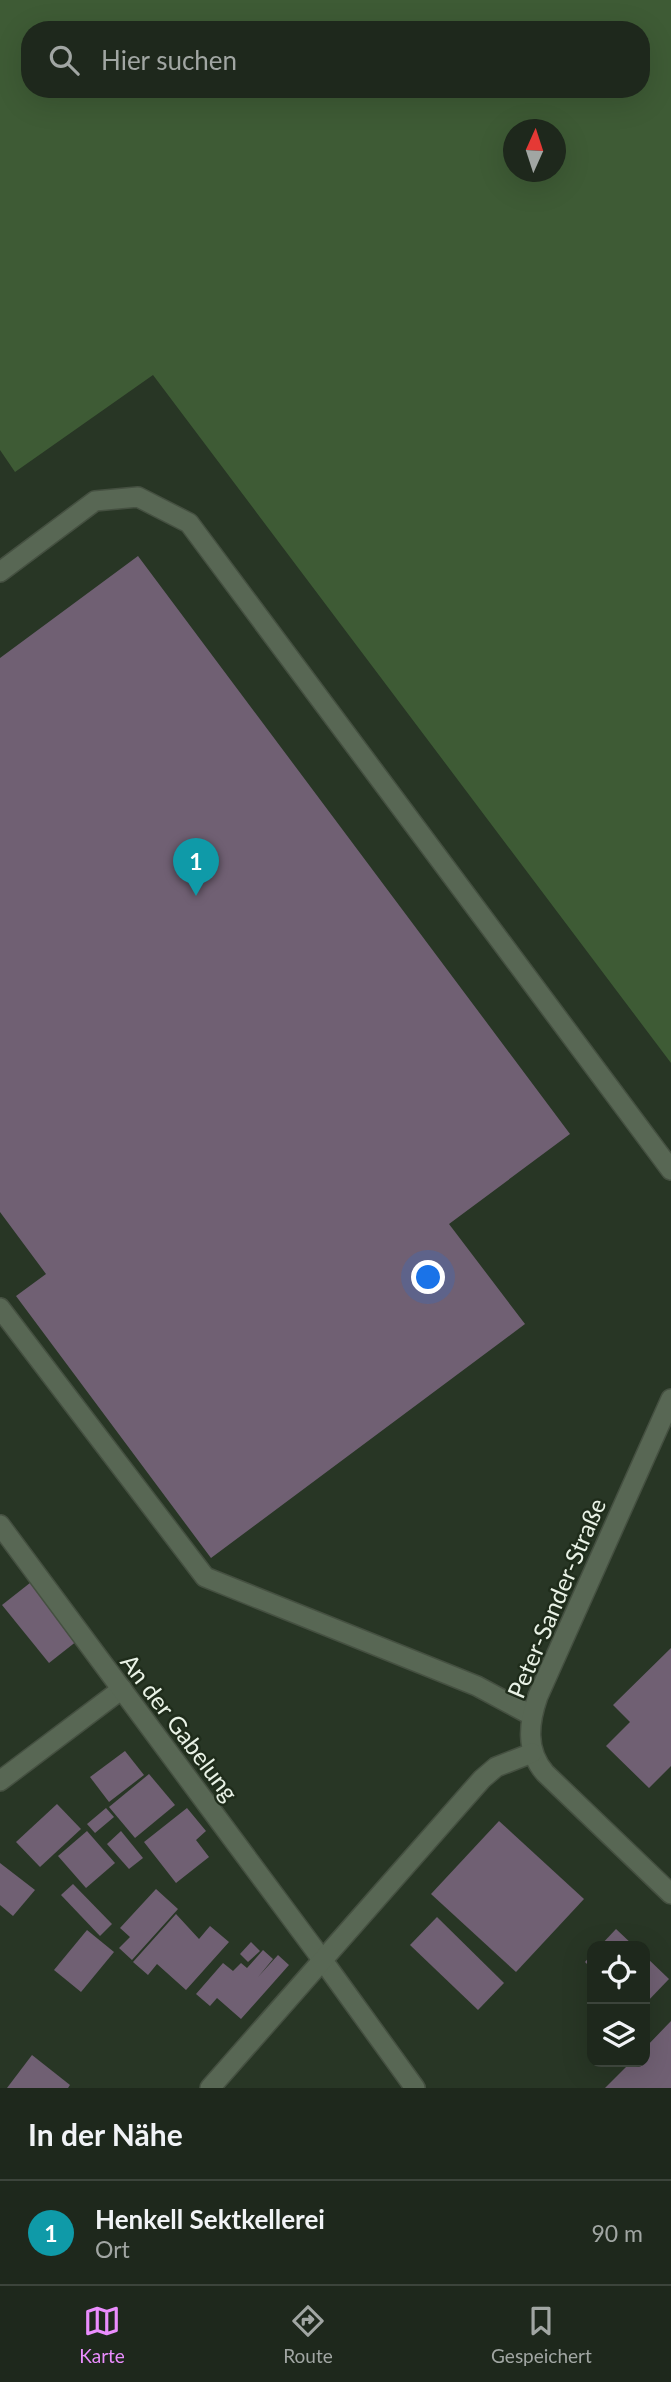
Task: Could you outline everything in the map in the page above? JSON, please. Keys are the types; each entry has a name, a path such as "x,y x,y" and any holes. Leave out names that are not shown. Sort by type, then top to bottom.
{"street":[{"path":"0,572 95,501 138,497 189,523 671,1170"},
{"path":"0,1308 205,1577 477,1686 531,1715"},
{"name":"Peter-Sander-Straße","path":"532,1753 531,1715 671,1399"},
{"name":"An der Gabelung","path":"0,1525 415,2088"},
{"path":"0,1781 122,1689"},
{"path":"210,2088 321,1958 482,1779 496,1767 532,1753 545,1773 671,1894"}],"green space":[{"path":"0,0 671,0 671,1063 153,375 15,472 0,450"}],"building":[{"path":"138,556 570,1134 449,1224 525,1324 211,1558 16,1296 46,1274 0,1212 0,658"},
{"path":"35,1579 82,1637 49,1663 2,1605"},
{"path":"671,1648 671,1766 649,1788 606,1746 630,1722 613,1705"},
{"path":"125,1751 144,1775 109,1802 90,1777"},
{"path":"149,1774 175,1805 135,1838 109,1807"},
{"path":"57,1804 81,1829 40,1867 16,1842"},
{"path":"106,1808 114,1817 95,1833 87,1824"},
{"path":"187,1808 206,1831 196,1840 209,1857 176,1883 144,1842"},
{"path":"499,1821 584,1899 516,1972 431,1894"},
{"path":"87,1831 115,1863 86,1888 58,1856"},
{"path":"121,1831 143,1858 129,1869 107,1844"},
{"path":"0,1863 35,1890 13,1916 0,1905"},
{"path":"73,1884 112,1924 100,1936 61,1895"},
{"path":"156,1889 178,1909 132,1960 119,1948 130,1937 120,1928"},
{"path":"176,1914 199,1939 210,1926 229,1942 186,1990 157,1964 148,1975 133,1962"},
{"path":"437,1917 504,1983 478,2010 410,1945"},
{"path":"616,1929 629,1941 605,1941"},
{"path":"87,1930 114,1952 81,1992 54,1970"},
{"path":"251,1942 260,1951 248,1962 240,1954"},
{"path":"263,1950 273,1959 258,1977 278,1955 289,1965 241,2019 217,1998 210,2006 196,1994 223,1963 233,1971 241,1963 247,1968"},
{"path":"650,1961 669,1979 650,1999"},
{"path":"671,2021 671,2088 605,2088 626,2067 650,2067 650,2043"},
{"path":"32,2055 70,2085 68,2088 7,2088"}],"place":[{"name":"Henkell Sektkellerei","path":"196,896"}]}
